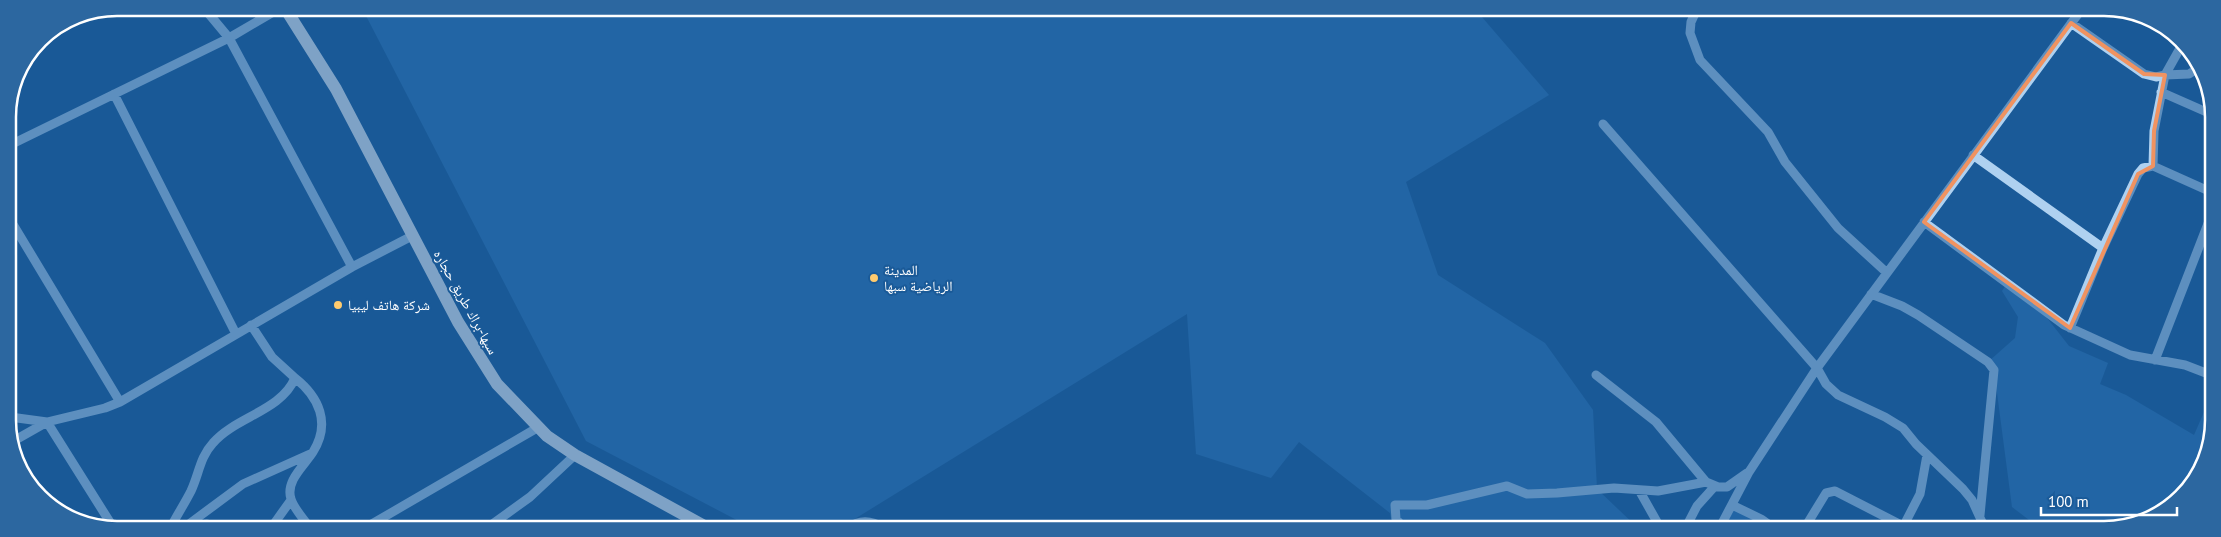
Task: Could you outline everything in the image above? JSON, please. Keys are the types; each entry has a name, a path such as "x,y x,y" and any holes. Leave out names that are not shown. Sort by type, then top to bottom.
{"main road":[{"name":"سبها-براك طريق حجاره","path":"291,16 336,88 458,322 497,384 538,428 575,455 695,521"}],"street":[{"path":"211,16 229,38 352,267"},
{"path":"16,142 229,38 266,16"},
{"path":"1694,16 1691,22 1690,33 1692,42 1705,66 1768,132 1785,162 1838,228 1886,272"},
{"path":"1723,521 1749,472 1817,368 2076,16"},
{"path":"2071,23 2144,74 2156,77 2189,74 2193,71"},
{"path":"2153,166 2154,131 2161,92 2165,75 2179,50"},
{"path":"2161,92 2205,111"},
{"path":"114,94 236,334"},
{"path":"1603,124 1817,368 1826,384 1834,392 1899,425 1963,489 1972,500 1982,521"},
{"path":"1973,155 2103,248"},
{"path":"2070,328 2103,248 2138,174 2143,168 2153,166 2205,189"},
{"path":"1924,222 2053,319 2130,355 2185,365 2205,373"},
{"path":"16,229 120,402"},
{"path":"2155,360 2205,231"},
{"path":"18,439 47,422 105,408 120,402 352,267 412,236"},
{"path":"1870,294 1918,315 1988,362 1994,370 1980,518"},
{"path":"251,326 272,357 314,397 322,413 319,436 312,453 296,476 290,490 291,500 305,521"},
{"path":"1596,376 1656,422 1710,484"},
{"path":"175,521 192,490 202,455 211,444 222,432 264,408 290,389 295,378"},
{"path":"16,418 47,422"},
{"path":"47,422 109,520"},
{"path":"377,521 538,428"},
{"path":"193,521 243,484 312,453"},
{"path":"497,521 530,497 575,455"},
{"path":"1908,521 1920,494 1927,455"},
{"path":"1398,521 1395,505 1427,505 1508,486 1527,494 1614,488 1667,490 1710,484 1722,487 1730,485 1749,472"},
{"path":"1689,521 1710,484"},
{"path":"1639,490 1656,521"},
{"path":"1809,521 1826,493 1834,491 1892,521"},
{"path":"275,521 291,500"},
{"path":"1732,505 1763,521"}],"highlighted area":[{"path":"2071,23 2144,74 2165,75 2154,131 2153,166 2138,174 2070,328 1924,222"}],"shaded area":[{"name":"المدينة الرياضية سبها","path":"366,16 1481,16 1549,95 1406,182 1438,275 1545,343 1593,410 1597,489 1631,521 1392,521 1390,513 1299,442 1271,478 1196,454 1187,314 851,521 739,521 586,441"},
{"path":"2006,285 2040,309 2069,346 2108,363 2100,384 2126,395 2194,435 2205,410 2203,440 2197,458 2180,486 2160,504 2142,513 2110,521 2030,521 2012,507 1994,370 1988,362 2015,338 2018,317 2002,291"},
{"path":"1735,504 1762,521 1725,521"}],"place":[{"name":"المدينة الرياضية سبها","path":"874,278"},
{"name":"شركة هاتف ليبيا","path":"338,305"}]}
